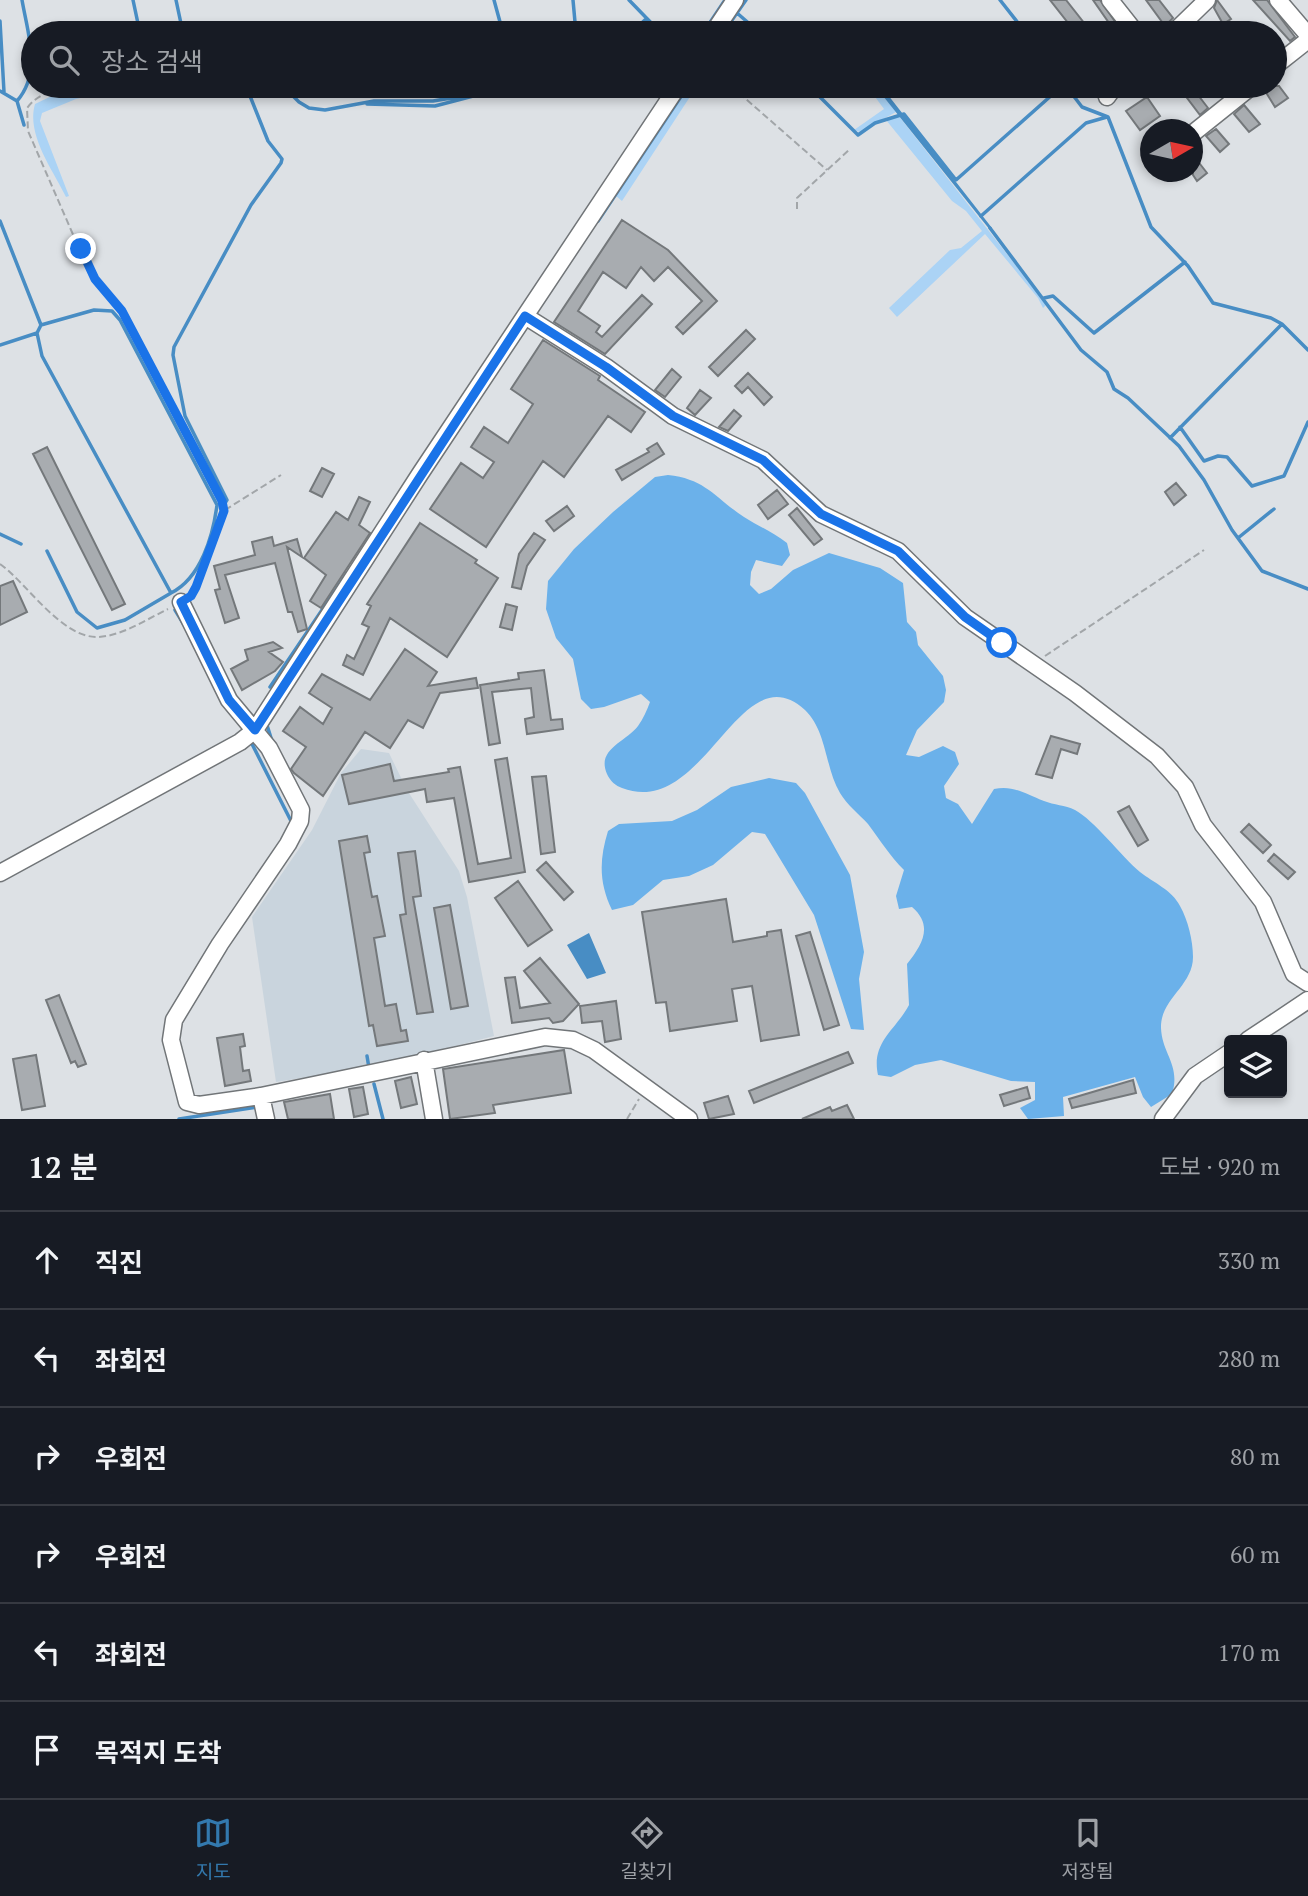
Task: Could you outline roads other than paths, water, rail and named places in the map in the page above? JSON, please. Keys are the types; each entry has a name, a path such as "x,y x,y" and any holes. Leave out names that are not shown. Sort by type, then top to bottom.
{"street":[{"path":"721,21 735,0"},
{"path":"1110,0 1127,21"},
{"path":"1185,21 1207,0"},
{"path":"1278,0 1308,37 1287,55"},
{"path":"0,873 240,742 255,730 670,98"},
{"path":"1203,125 1237,98"},
{"path":"525,316 606,367 673,416 763,460 821,514 898,551 965,617 1126,730 1157,756 1185,787 1203,825 1263,902 1294,974 1308,983"},
{"path":"181,602 229,700 269,748 301,810 300,821 174,1020 171,1040 187,1102 199,1105 261,1096 544,1037 573,1040 594,1050 689,1119"},
{"path":"1256,1035 1308,1000"},
{"path":"1163,1119 1195,1076 1224,1056"},
{"path":"424,1060 434,1119"},
{"path":"261,1096 266,1119"}],"waterway":[{"path":"22,0 26,21"},
{"path":"133,0 137,21"},
{"path":"176,0 180,21"},
{"path":"494,0 500,21"},
{"path":"573,0 575,21"},
{"path":"629,0 649,21"},
{"path":"711,21 725,0"},
{"path":"731,21 746,0"},
{"path":"1000,0 1017,21"},
{"path":"737,13 746,21"},
{"path":"0,21 4,92"},
{"path":"0,91 17,101 24,125"},
{"path":"17,101 21,96"},
{"path":"225,503 227,500 185,416 173,355 174,347 251,205 281,163 282,159 268,141 251,98"},
{"path":"295,98 309,108 325,110 374,101 433,101 451,98"},
{"path":"367,104 435,106 466,98"},
{"path":"598,221 680,98"},
{"path":"821,98 858,135 875,123 904,114 956,180 1048,98"},
{"path":"1075,98 1082,107 1108,117 1151,227 1188,266 1213,303 1271,318 1282,324 1308,350"},
{"path":"981,216 1086,123 1107,117"},
{"path":"0,221 41,325"},
{"path":"990,228 1081,350 1107,372 1114,389 1128,398 1179,446 1204,480 1232,530 1262,571 1308,589"},
{"path":"1044,298 1053,296 1094,333 1185,262"},
{"path":"0,345 37,333 41,325 94,310 112,311 120,320 217,505 209,543 198,567 171,593 42,356 37,333"},
{"path":"1170,438 1282,324"},
{"path":"1180,427 1204,461 1218,456 1227,457 1252,486 1284,476 1308,422"},
{"path":"1238,538 1274,509"},
{"path":"0,534 21,544"},
{"path":"47,551 77,612 97,628 125,620 171,593"},
{"path":"270,687 347,573"},
{"path":"175,610 183,623"},
{"path":"266,722 272,741"},
{"path":"251,742 291,821"},
{"path":"367,1056 369,1068"},
{"path":"374,1084 383,1119"},
{"path":"179,1119 258,1107"}]}
